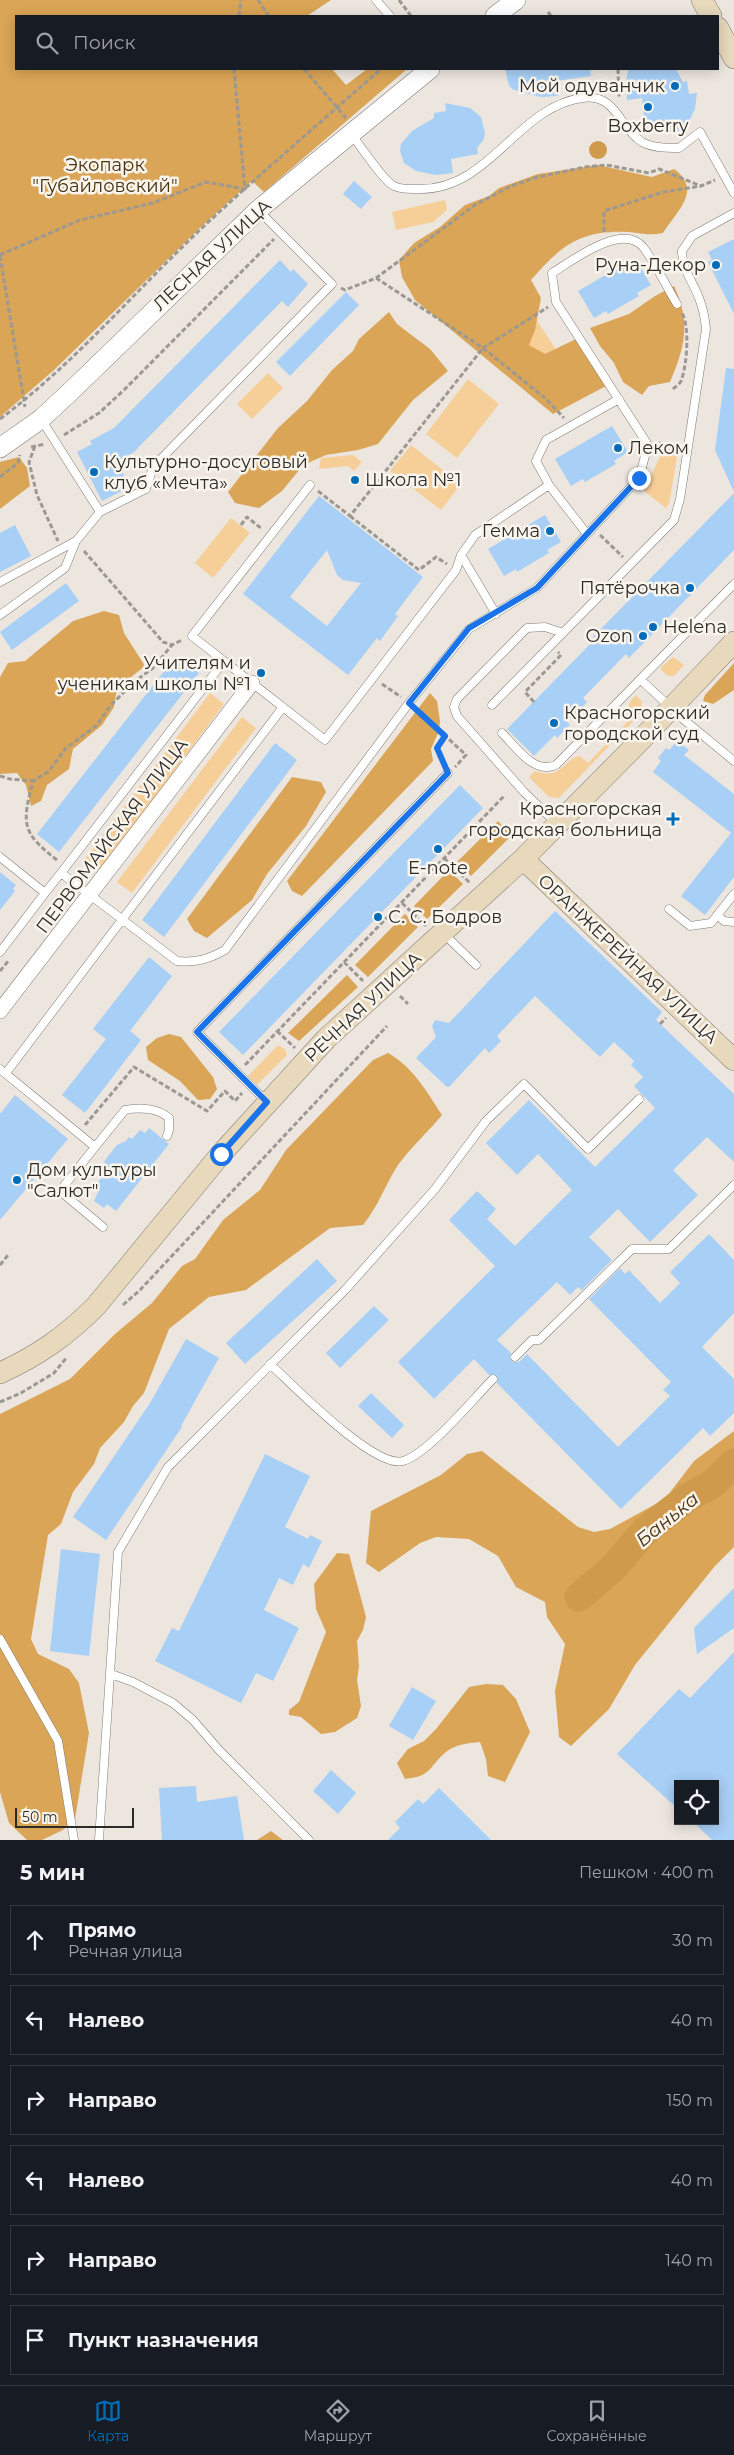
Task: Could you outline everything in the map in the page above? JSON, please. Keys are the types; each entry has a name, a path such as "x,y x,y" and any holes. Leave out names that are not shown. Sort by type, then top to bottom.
{"main road":[{"path":"702,0 710,15"},
{"path":"719,30 734,58"},
{"name":"РЕЧНАЯ УЛИЦА","path":"0,1374 55,1343 96,1306 267,1102 326,1040 434,930 522,859 734,642"},
{"name":"ОРАНЖЕРЕЙНАЯ УЛИЦА","path":"522,859 734,1060"}],"street":[{"path":"496,15 516,0"},
{"name":"ЛЕСНАЯ УЛИЦА","path":"0,448 41,419 258,210 424,71"},
{"name":"ПЕРВОМАЙСКАЯ УЛИЦА","path":"0,1011 252,683"}],"lane":[{"path":"376,0 389,15"},
{"path":"354,131 382,177 393,186 406,189 427,189 446,185 463,178 490,161 540,114 559,104 583,98 602,100 614,108 626,129 643,142 657,147 679,148 700,132 734,193"},
{"path":"0,615 65,568 76,541 100,512 146,489 153,467 332,284 258,210"},
{"path":"492,705 674,520 680,499 706,329 705,315 699,298 684,268 682,250 692,236 734,213"},
{"path":"63,870 90,896 177,961 191,963 210,959 225,950 409,703 469,628 496,614 537,588 639,478 648,445 556,302 552,273 604,242 617,239 632,240 642,246 677,304"},
{"path":"589,531 549,484 536,462 546,440 619,399"},
{"path":"41,419 100,512"},
{"path":"310,485 192,636 325,740 456,570 461,555 474,535 549,484"},
{"path":"0,582 76,541"},
{"path":"461,555 496,614"},
{"path":"502,733 536,766 550,768 556,765 734,584"},
{"path":"557,824 524,792 457,716 455,703 527,628 545,627 563,633"},
{"path":"0,952 224,661"},
{"path":"641,680 671,708 734,760"},
{"path":"95,1146 3,1071 123,921 283,707"},
{"path":"267,1102 197,1032 448,773"},
{"path":"0,857 45,893"},
{"path":"669,909 690,926 711,923 734,894"},
{"path":"717,916 724,921 734,922"},
{"path":"434,930 476,965"},
{"path":"98,1840 118,1552 168,1467 358,1276 435,1189 486,1121 524,1084 588,1149 639,1099"},
{"path":"103,1227 60,1191 125,1110 132,1108 161,1111 168,1118 170,1130 167,1136"},
{"path":"515,1357 532,1340 539,1340 632,1249 669,1249 734,1185"},
{"path":"270,1364 362,1447 392,1461 403,1461 424,1449 493,1378"},
{"path":"0,1639 58,1741 74,1840"},
{"path":"111,1674 133,1682 173,1703 193,1720 219,1750 309,1840"}],"path":[{"path":"239,15 240,0"},
{"path":"258,0 268,15"},
{"path":"399,0 410,15"},
{"path":"548,12 551,15"},
{"path":"234,70 245,189"},
{"path":"305,70 354,131"},
{"path":"0,419 25,401 57,372 203,227 291,146 380,70"},
{"path":"614,108 619,99 618,70"},
{"path":"332,284 344,290 376,278 475,205 512,186 538,177 606,165 649,173 659,169 701,186"},
{"path":"604,242 604,211 662,192 701,186 724,175"},
{"path":"20,411 26,406 0,256 80,220 153,203 206,182 245,189"},
{"path":"0,477 18,463 19,455 29,448 54,441 99,413 280,233"},
{"path":"376,278 483,348 545,398 571,426"},
{"path":"673,389 681,382 688,336 687,322 677,304"},
{"path":"350,516 483,348 540,312"},
{"path":"31,440 36,447"},
{"path":"666,443 676,444"},
{"path":"36,447 29,462 37,495 58,541 76,541 104,576 163,642 172,646"},
{"path":"310,485 419,570 436,557"},
{"path":"241,525 248,517 270,536"},
{"path":"589,531 630,564"},
{"path":"0,776 10,779 33,780 49,772 65,749 97,724 110,706 134,682 153,668 172,646 192,636"},
{"path":"534,702 524,692 560,655 550,645"},
{"path":"373,678 409,703 466,755"},
{"path":"445,736 437,748 448,773"},
{"path":"33,780 26,808 28,829 36,844 63,870"},
{"path":"237,1072 505,795"},
{"path":"444,858 471,884"},
{"path":"401,902 434,930"},
{"path":"344,962 359,978"},
{"path":"399,995 408,1004"},
{"path":"118,1309 140,1290 387,1026"},
{"path":"277,1031 296,1050"},
{"path":"77,1132 93,1118 134,1067 207,1111 225,1091 235,1100 250,1085"},
{"path":"0,1265 8,1255"},
{"path":"0,1402 21,1393 54,1373 72,1352"}],"shaded area":[{"path":"598,141 604,144 607,150 604,156 598,159 592,156 589,150 592,144"},
{"path":"445,200 447,210 433,222 396,230 392,212"},
{"path":"522,298 561,357 538,372 489,330"},
{"path":"268,373 283,388 252,419 237,404"},
{"path":"468,379 499,404 457,458 426,434"},
{"path":"411,445 461,484 441,510 390,471"},
{"path":"664,448 678,451 669,504 666,508 644,491"},
{"path":"353,455 362,462 354,471 348,466 319,469 321,458"},
{"path":"231,518 250,533 213,578 195,563"},
{"path":"673,657 684,665 674,676 668,676 661,670 661,667"},
{"path":"210,693 224,704 100,870 85,859"},
{"path":"636,695 642,702 641,713 559,798 549,797 529,777 535,771 551,773 557,771 574,758 580,756 588,763 632,717 629,706"},
{"path":"242,717 256,728 132,893 117,882"},
{"path":"278,1045 285,1049 287,1055 257,1085 248,1076"}],"green space":[{"name":"Экопарк \"Губайловский\"","path":"0,0 331,0 308,15 15,15 15,70 333,70 346,85 366,70 406,70 264,192 252,181 203,225 54,370 0,417"},
{"path":"598,165 652,177 674,169 682,177 687,193 685,201 663,233 611,232 584,237 562,249 531,280 541,298 535,330 529,345 545,354 576,339 606,386 553,414 415,300 402,277 399,260 414,243 440,227 465,205 489,196 499,188 538,174"},
{"path":"674,286 683,311 684,323 684,334 679,357 670,382 649,386 642,395 623,382 614,363 600,346 590,328 629,314 655,296"},
{"path":"389,312 397,324 430,349 448,371 413,400 378,444 358,450 326,455 312,461 300,469 282,491 259,508 235,503 228,492 278,428 307,401 332,370 353,351 359,339"},
{"path":"19,457 27,468 30,486 0,509 0,462"},
{"path":"104,611 119,615 124,633 145,666 121,685 116,694 114,707 102,725 73,749 69,769 47,785 41,801 31,806 26,785 17,773 0,774 0,677 8,663 25,661 73,621"},
{"path":"734,663 734,690 713,704 703,701 705,695"},
{"path":"430,693 437,701 440,721 439,731 431,749 433,761 302,896 292,891 287,881"},
{"path":"292,777 321,782 326,792 306,826 267,874 252,900 207,938 194,931 187,919"},
{"path":"498,821 512,835 471,876 457,862"},
{"path":"449,870 463,884 427,919 414,906"},
{"path":"405,914 418,927 368,977 355,965"},
{"path":"347,975 358,987 299,1041 288,1033"},
{"path":"169,1034 181,1037 213,1077 217,1089 210,1099 198,1100 180,1081 148,1060 146,1047 157,1038"},
{"path":"388,1053 405,1065 412,1073 442,1115 398,1165 373,1211 363,1225 330,1228 246,1290 209,1297 169,1329 144,1393 133,1406 124,1422 100,1448 94,1464 73,1492 61,1524 48,1535 31,1639 38,1654 69,1669 79,1683 89,1733 75,1819 63,1830 42,1840 27,1840 9,1823 0,1792 0,1414 70,1379 115,1334 152,1303 182,1266 195,1259 223,1220 260,1190 286,1150 373,1060"},
{"path":"734,1431 734,1547 715,1566 635,1665 609,1709 571,1746 559,1737 555,1691 565,1644 547,1617 545,1602 516,1587 498,1556 469,1539 436,1537 420,1543 379,1572 366,1563 371,1511 441,1475 467,1454 482,1451 578,1527 594,1532 610,1529 665,1499 694,1461"},
{"path":"337,1553 349,1554 366,1617 363,1630 357,1641 359,1666 357,1680 361,1706 357,1718 335,1732 321,1734 301,1717 289,1715 289,1710 299,1702 326,1632 316,1609 314,1584"},
{"path":"486,1684 503,1685 516,1699 530,1732 505,1782 488,1776 486,1759 480,1742 454,1747 440,1757 426,1773 414,1778 405,1779 397,1763 408,1749 424,1741 436,1729 469,1687"},
{"path":"271,1831 283,1840 257,1840"}],"building":[{"path":"505,70 590,70 591,76 556,81 558,96 541,97 514,90 509,86"},
{"path":"628,70 677,70 683,82 687,81 689,94 697,93 695,109 687,125 678,131 667,132 661,131 652,125 645,126 642,98 627,100"},
{"path":"445,103 470,108 481,117 485,133 484,139 477,148 478,154 451,159 453,173 436,175 416,171 404,163 400,151 401,144 412,131 434,118 434,113 446,111"},
{"path":"354,181 372,197 361,209 343,194"},
{"path":"734,239 734,314 708,262 712,260 708,252"},
{"path":"635,258 651,285 637,293 639,296 608,314 606,311 594,318 578,291"},
{"path":"280,260 291,272 293,269 308,284 288,307 282,301 134,452 117,462 130,487 102,501 77,452 92,444 90,441 114,428"},
{"path":"346,292 359,305 290,376 276,362"},
{"path":"726,368 734,369 734,492 715,450"},
{"path":"612,426 628,452 614,461 616,464 585,482 583,479 571,486 555,459"},
{"path":"734,493 734,550 629,658 626,654 583,698 587,702 567,722 570,725 557,738 555,735 534,756 507,729 595,639 593,637"},
{"path":"319,496 423,577 395,614 398,616 380,641 377,638 348,675 243,594","holes":["327,550 337,575 343,580 361,583 327,626 290,597"]},
{"path":"545,515 561,542 547,550 549,553 517,572 516,569 504,576 488,549"},
{"path":"15,525 31,556 0,572 0,533"},
{"path":"66,583 79,601 12,650 0,632"},
{"path":"176,656 199,673 59,852 37,834"},
{"path":"677,741 689,750 684,755 734,794 734,877 705,915 681,896 731,833 653,772 661,761 658,758 666,748 669,750"},
{"path":"275,743 297,760 164,937 142,920"},
{"path":"460,785 483,808 243,1055 219,1032"},
{"path":"0,872 16,885 13,889 15,891 0,910"},
{"path":"555,911 662,1012 656,1020 734,1094 734,1162 707,1137 673,1170 698,1195 650,1242 618,1209 589,1237 612,1260 582,1290 578,1287 570,1295 557,1282 497,1340 511,1353 510,1358 513,1362 519,1362 527,1354 618,1447 670,1396 663,1390 671,1382 589,1299 620,1268 625,1274 629,1270 660,1303 680,1283 670,1272 709,1234 734,1260 734,1313 702,1347 734,1379 734,1413 710,1436 703,1428 621,1509 497,1383 497,1375 489,1375 474,1359 434,1399 398,1362 495,1266 449,1220 477,1191 496,1209 487,1219 515,1246 572,1190 538,1154 517,1175 486,1143 529,1100 595,1167 655,1108 634,1086 643,1077 631,1065 634,1061 614,1042 600,1057 535,996 497,1036 501,1041 489,1053 485,1048 449,1087 416,1058 436,1037 432,1026 435,1020 449,1023"},
{"path":"149,957 172,976 130,1031 141,1040 85,1113 62,1095 106,1039 93,1029"},
{"name":"Дом культуры \"Салют\"","path":"15,1095 68,1139 0,1220 0,1114"},
{"path":"149,1128 169,1144 116,1211 107,1204 104,1208 94,1201 99,1190 94,1186 103,1176 100,1174 105,1160 117,1145 126,1141 129,1137 132,1139 140,1130 145,1133"},
{"path":"317,1259 337,1281 245,1364 226,1343"},
{"path":"374,1306 389,1320 340,1368 326,1353"},
{"path":"186,1339 219,1358 182,1427 106,1540 73,1517 150,1403"},
{"path":"371,1393 404,1425 392,1438 358,1406"},
{"path":"265,1454 310,1476 285,1527 308,1539 310,1535 322,1541 309,1568 303,1564 293,1585 279,1578 264,1610 299,1628 273,1681 256,1673 241,1703 155,1661 172,1628 179,1631"},
{"path":"61,1549 100,1554 89,1656 50,1651"},
{"path":"734,1588 734,1628 697,1654 694,1628"},
{"path":"734,1652 734,1840 712,1840 696,1825 719,1825 719,1780 674,1780 674,1805 617,1754 679,1689 690,1698"},
{"path":"412,1687 436,1701 413,1740 389,1726"},
{"path":"331,1770 356,1793 338,1814 313,1791"},
{"path":"196,1786 197,1802 237,1796 244,1840 162,1840 159,1788"},
{"path":"439,1788 491,1840 388,1840 400,1828 395,1822 418,1799 423,1804"}],"waterway":[{"name":"Банька","path":"579,1597 612,1569 645,1531 687,1498 714,1483 734,1463"}],"place":[{"name":"Мой одуванчик","path":"675,86"},
{"name":"Boxberry","path":"648,107"},
{"name":"Руна-Декор","path":"716,265"},
{"name":"Леком","path":"618,448"},
{"name":"Культурно-досуговый клуб «Мечта»","path":"94,472"},
{"name":"Школа №1","path":"355,480"},
{"name":"Гемма","path":"550,531"},
{"name":"Пятёрочка","path":"690,588"},
{"name":"Helena","path":"653,627"},
{"name":"Ozon","path":"643,636"},
{"name":"Учителям и ученикам школы №1","path":"261,673"},
{"name":"Красногорский городской суд","path":"554,723"},
{"name":"Красногорская городская больница","path":"673,819"},
{"name":"E-note","path":"438,849"},
{"name":"С. С. Бодров","path":"378,917"},
{"name":"Дом культуры \"Салют\"","path":"17,1180"}],"route":[{"path":"221,1154 267,1102 197,1032 448,773 437,748 445,736 409,703 469,628 496,614 537,588 639,478"}]}
